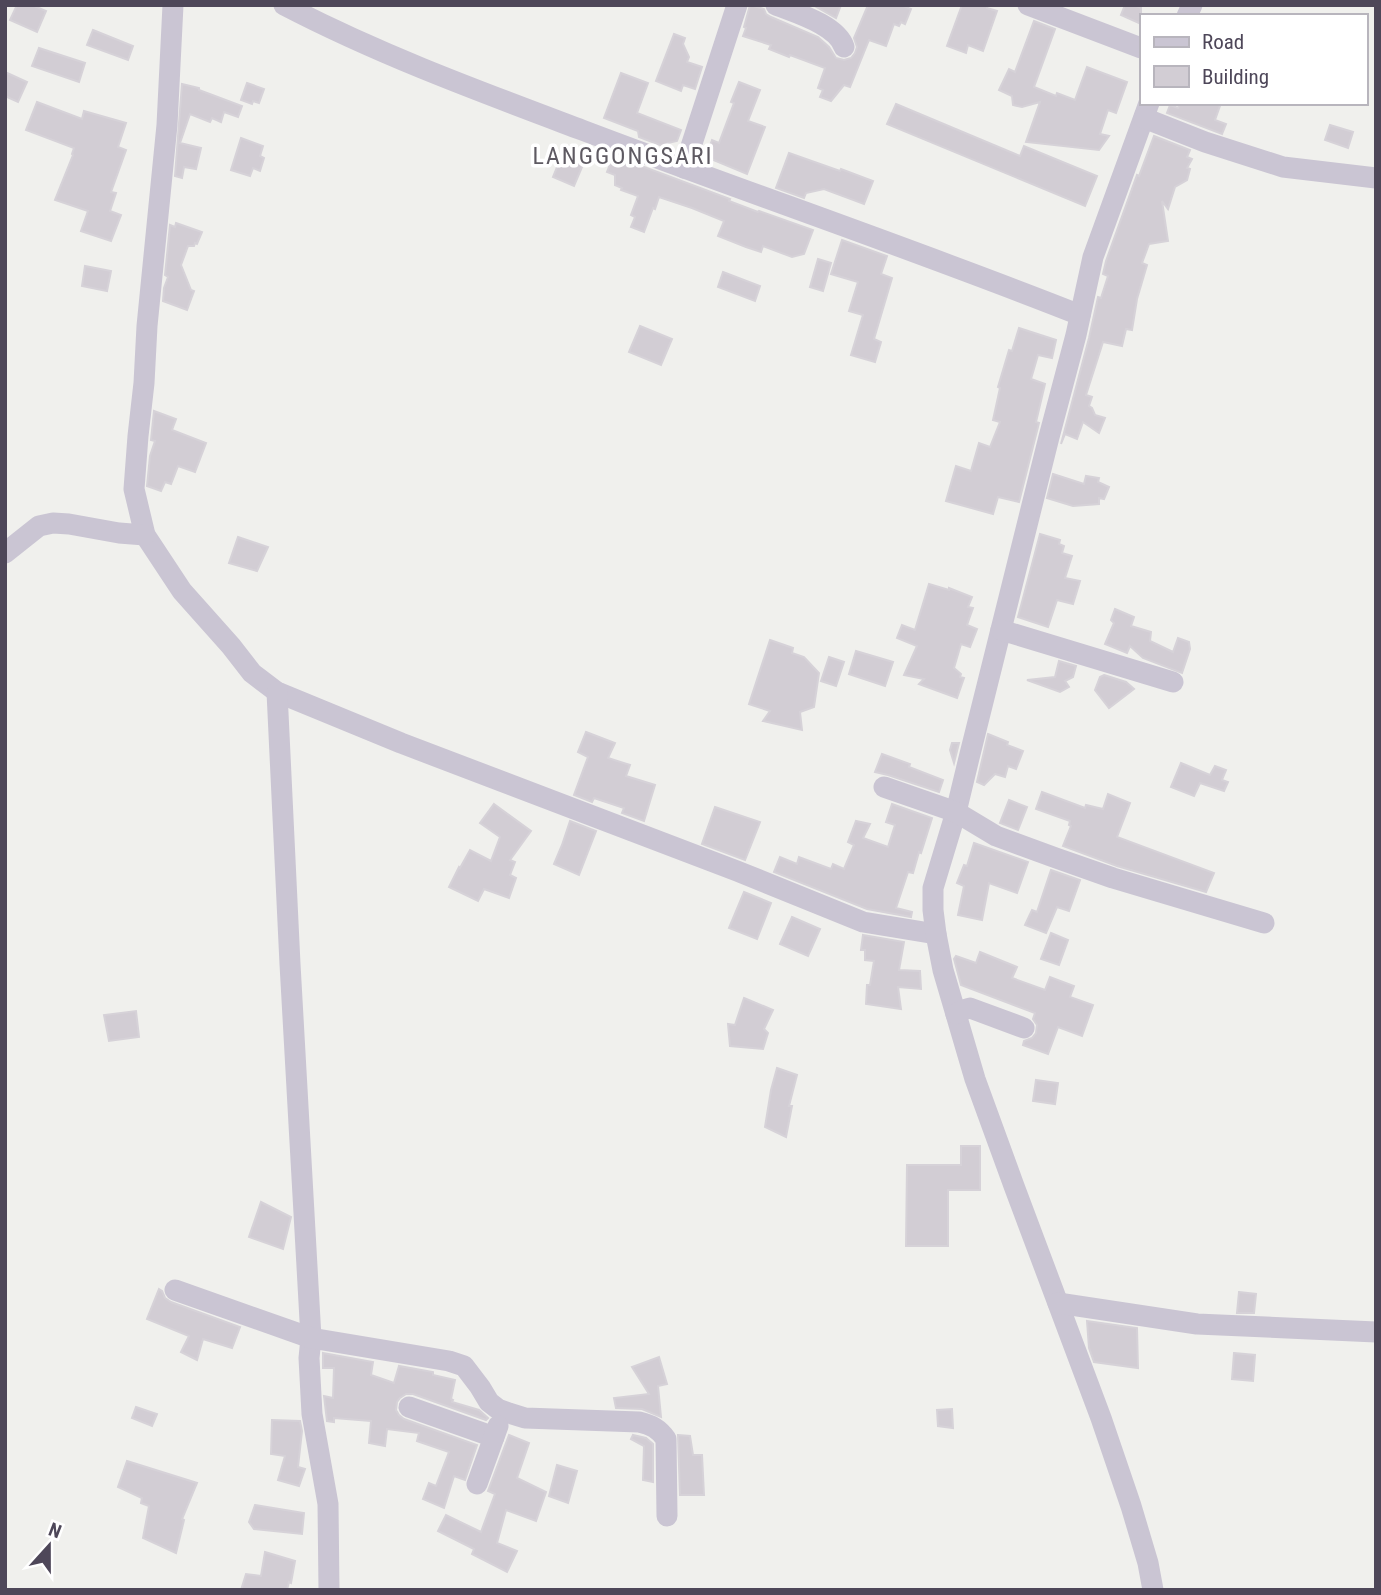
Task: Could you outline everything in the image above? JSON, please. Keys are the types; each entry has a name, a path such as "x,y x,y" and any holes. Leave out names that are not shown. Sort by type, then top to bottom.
{"street":[{"path":"173,5 169,99 134,489 145,535 182,591 252,673 277,692 401,743 863,922 936,934"},
{"path":"284,5 325,27 425,70 684,168 981,275 1080,315"},
{"path":"684,168 737,5"},
{"path":"776,5 829,29 842,39 844,47"},
{"path":"1028,5 1140,48"},
{"path":"1153,1590 1131,1506 1101,1418 975,1079 943,970 936,934 933,888 956,812 1093,257 1146,110 1205,142 1283,167 1376,178"},
{"path":"5,552 39,526 53,523 145,535"},
{"path":"1001,630 1173,682"},
{"path":"277,692 291,991 312,1338 309,1358 312,1414 328,1504 329,1590"},
{"path":"884,787 956,812 996,836 1056,858 1264,923"},
{"path":"956,1014 970,1009 1024,1028"},
{"path":"176,1290 312,1338 449,1360 464,1366 489,1402 504,1411 525,1418 639,1422 660,1431 666,1439 667,1516"},
{"path":"1058,1303 1197,1324 1376,1332"},
{"path":"409,1407 494,1437"},
{"path":"477,1484 504,1411"}],"building":[{"path":"17,5 32,5 46,11 37,32 10,20"},
{"path":"750,5 764,9 771,17 818,37 836,58 844,60 855,53 857,47 854,38 868,5 901,5 911,9 905,24 894,24 886,46 869,40 850,87 844,85 831,101 820,97 823,90 818,88 825,68 790,55 789,57 769,49 771,45 743,36"},
{"path":"813,5 841,5 836,18"},
{"path":"962,5 988,5 987,8 997,11 983,51 968,45 966,53 947,46"},
{"path":"1125,5 1141,8 1140,24 1121,15"},
{"path":"1034,21 1055,29 1034,87 1075,100 1087,67 1127,82 1116,113 1108,110 1100,134 1109,136 1099,150 1026,142 1040,102 1022,107 1013,105 1012,96 999,90 1009,69 1015,72"},
{"path":"93,30 133,46 128,60 87,45"},
{"path":"674,34 685,38 683,44 689,57 687,62 702,67 695,89 683,85 681,91 656,81"},
{"path":"39,48 85,63 79,82 32,66"},
{"path":"5,72 27,82 18,102 5,96"},
{"path":"621,73 648,83 637,113 681,130 677,141 668,143 668,148 639,137 638,131 604,118"},
{"path":"739,82 760,90 748,121 765,127 747,174 706,157 712,140 719,143"},
{"path":"247,83 264,89 259,103 253,101 252,104 241,100"},
{"path":"182,84 242,106 238,117 224,112 221,122 212,118 210,122 190,114 180,143 201,148 196,169 184,167 182,178 175,176"},
{"path":"37,102 82,119 84,111 126,123 118,147 126,150 111,192 116,193 110,211 121,215 111,241 81,231 88,211 55,200 74,148 26,130"},
{"path":"896,104 1020,156 1024,146 1097,176 1085,206 887,124"},
{"path":"1170,105 1178,108 1179,105 1220,105 1215,120 1226,124 1222,134 1167,113"},
{"path":"1330,125 1353,132 1348,148 1325,140"},
{"path":"1154,136 1190,150 1187,157 1192,159 1187,168 1190,169 1187,180 1175,187 1168,209 1162,201 1168,241 1149,244 1142,263 1147,265 1132,330 1126,329 1122,346 1103,342 1086,395 1092,397 1089,406 1095,415 1105,418 1099,433 1083,422 1077,439 1065,434 1061,444 1098,297 1101,298 1108,276 1103,274 1106,261"},
{"path":"241,138 263,146 260,156 264,158 260,171 253,168 250,176 231,170"},
{"path":"566,145 581,151 579,157 585,160 574,186 553,177"},
{"path":"789,153 873,181 864,204 824,189 806,193 804,198 776,188"},
{"path":"612,159 630,166 631,162 758,212 813,230 804,254 792,257 763,246 761,252 718,236 724,221 659,197 644,232 631,227 635,217 631,215 638,196 615,185 615,175 607,172"},
{"path":"176,223 202,232 197,244 188,246 181,265 191,290 194,291 187,310 163,301 168,277 165,275 170,225 175,227"},
{"path":"842,240 887,256 881,274 892,278 874,339 881,342 875,362 851,355 863,315 849,311 858,282 831,274"},
{"path":"818,259 831,263 823,291 810,287"},
{"path":"85,266 111,271 107,291 82,286"},
{"path":"723,272 760,286 755,301 718,287"},
{"path":"640,326 672,339 661,365 629,352"},
{"path":"1019,328 1056,340 1052,358 1038,355 1031,379 1045,384 1036,422 1039,423 1019,502 998,497 993,514 946,501 956,466 971,471 979,443 990,447 1000,422 993,420 1000,388 998,387"},
{"path":"154,411 176,419 172,430 206,443 195,472 178,466 171,484 165,482 161,491 147,486 150,456 155,441 151,440"},
{"path":"1053,474 1084,484 1086,476 1099,478 1098,482 1109,487 1104,499 1099,498 1099,504 1073,506 1047,498"},
{"path":"1040,534 1060,540 1059,544 1064,546 1062,553 1072,556 1065,578 1080,581 1073,604 1057,600 1048,627 1018,617"},
{"path":"238,537 268,547 257,571 229,563"},
{"path":"929,584 972,597 968,607 973,608 967,625 977,629 970,647 961,644 954,668 961,674 960,677 964,678 957,698 919,684 924,679 904,675 917,646 897,638 902,625 915,630"},
{"path":"1115,609 1134,617 1131,626 1151,632 1150,641 1173,652 1178,638 1189,642 1190,649 1182,673 1143,658 1130,646 1127,653 1105,644 1114,623 1111,620"},
{"path":"770,640 793,648 792,653 804,657 819,673 814,707 800,712 802,730 763,721 770,711 749,704"},
{"path":"856,651 893,662 885,686 849,674"},
{"path":"829,657 844,662 836,686 821,681"},
{"path":"1059,661 1076,666 1073,677 1065,681 1069,687 1060,692 1027,680 1055,677"},
{"path":"1104,675 1126,682 1134,689 1109,708 1095,690 1100,677"},
{"path":"586,732 615,743 608,758 630,765 626,776 655,785 644,821 622,813 624,808 594,798 592,802 574,795 588,757 578,752"},
{"path":"988,734 1023,751 1016,769 1008,766 1005,777 995,774 984,785 977,782"},
{"path":"952,743 959,743 954,763 950,750"},
{"path":"882,754 943,780 939,792 875,772"},
{"path":"1181,763 1210,775 1215,766 1226,770 1222,780 1228,782 1224,791 1200,783 1194,796 1171,787"},
{"path":"1042,792 1085,808 1086,805 1103,809 1108,794 1130,803 1117,837 1214,873 1206,892 1117,866 1063,846 1071,826 1070,821 1036,809"},
{"path":"1009,800 1027,807 1018,830 1000,823"},
{"path":"494,804 531,831 510,860 515,862 510,875 516,878 509,898 484,889 478,901 449,887 470,850 491,861 500,837 480,823"},
{"path":"892,804 932,818 913,873 908,872 896,908 912,912 911,917 867,909 774,872 780,857 797,864 799,857 831,869 833,864 844,869 854,845 848,842 856,821 870,824 863,838 888,847 895,825 886,822"},
{"path":"715,807 760,822 745,860 702,844"},
{"path":"570,821 596,831 579,875 554,864"},
{"path":"974,843 1028,862 1017,893 989,883 982,920 958,915 964,886 957,883 964,865 967,866"},
{"path":"1051,870 1080,880 1069,911 1057,907 1046,933 1025,925 1032,910 1037,912"},
{"path":"744,892 771,903 757,939 729,928"},
{"path":"792,917 820,929 808,956 780,944"},
{"path":"1051,933 1068,940 1059,965 1041,959"},
{"path":"863,935 904,942 899,970 920,971 921,989 898,987 901,1009 866,1004 867,985 870,985 874,961 865,960 865,950 861,950"},
{"path":"980,952 1017,967 1012,978 1045,990 1050,977 1074,986 1070,997 1093,1005 1082,1036 1058,1027 1048,1054 1023,1045 1024,1041 1036,1033 1037,1025 1033,1019 1035,1013 961,985 954,959 956,956 976,963"},
{"path":"744,998 773,1010 764,1029 768,1033 763,1049 730,1046 728,1024 735,1025"},
{"path":"136,1011 139,1037 109,1041 104,1015"},
{"path":"777,1068 797,1075 789,1106 792,1106 786,1137 765,1127"},
{"path":"1036,1080 1058,1083 1055,1104 1033,1101"},
{"path":"961,1146 980,1146 980,1190 948,1190 948,1246 906,1246 907,1165 961,1165"},
{"path":"261,1202 291,1217 283,1249 249,1237"},
{"path":"159,1289 171,1302 240,1327 232,1348 203,1339 197,1360 181,1352 189,1336 147,1319"},
{"path":"1239,1292 1256,1294 1254,1313 1237,1313"},
{"path":"1087,1321 1137,1328 1138,1368 1094,1362 1089,1348"},
{"path":"323,1353 373,1362 371,1375 394,1383 399,1366 433,1372 433,1375 455,1380 452,1402 479,1410 488,1418 486,1420 413,1394 406,1394 397,1402 396,1410 404,1419 477,1445 465,1480 454,1476 444,1508 423,1499 429,1483 436,1486 449,1452 417,1441 419,1433 387,1429 385,1446 369,1443 371,1421 334,1418 334,1422 327,1421 324,1396 333,1398 334,1368 323,1368"},
{"path":"1234,1353 1255,1355 1253,1381 1232,1379"},
{"path":"659,1357 667,1384 658,1386 661,1417 642,1409 616,1408 614,1398 649,1394 632,1367"},
{"path":"136,1407 157,1414 152,1426 132,1418"},
{"path":"952,1409 953,1428 938,1426 937,1410"},
{"path":"272,1420 300,1421 302,1431 298,1467 305,1469 299,1486 278,1480 285,1456 271,1454"},
{"path":"509,1435 529,1443 517,1478 546,1492 536,1521 506,1510 497,1543 517,1551 507,1572 472,1554 474,1549 438,1531 446,1515 481,1532 495,1494 488,1491"},
{"path":"633,1435 646,1438 653,1444 653,1482 643,1480 644,1446 631,1439"},
{"path":"678,1435 690,1436 693,1455 702,1455 704,1495 680,1495"},
{"path":"127,1461 197,1483 182,1519 184,1520 176,1553 143,1538 149,1506 141,1503 142,1498 118,1487"},
{"path":"557,1465 577,1471 568,1503 549,1496"},
{"path":"255,1505 304,1513 302,1534 254,1529 249,1522"},
{"path":"265,1552 295,1561 287,1590 241,1590 246,1574 261,1576"}],"district":[{"name":"LANGGONGSARI","path":"623,156"}]}
